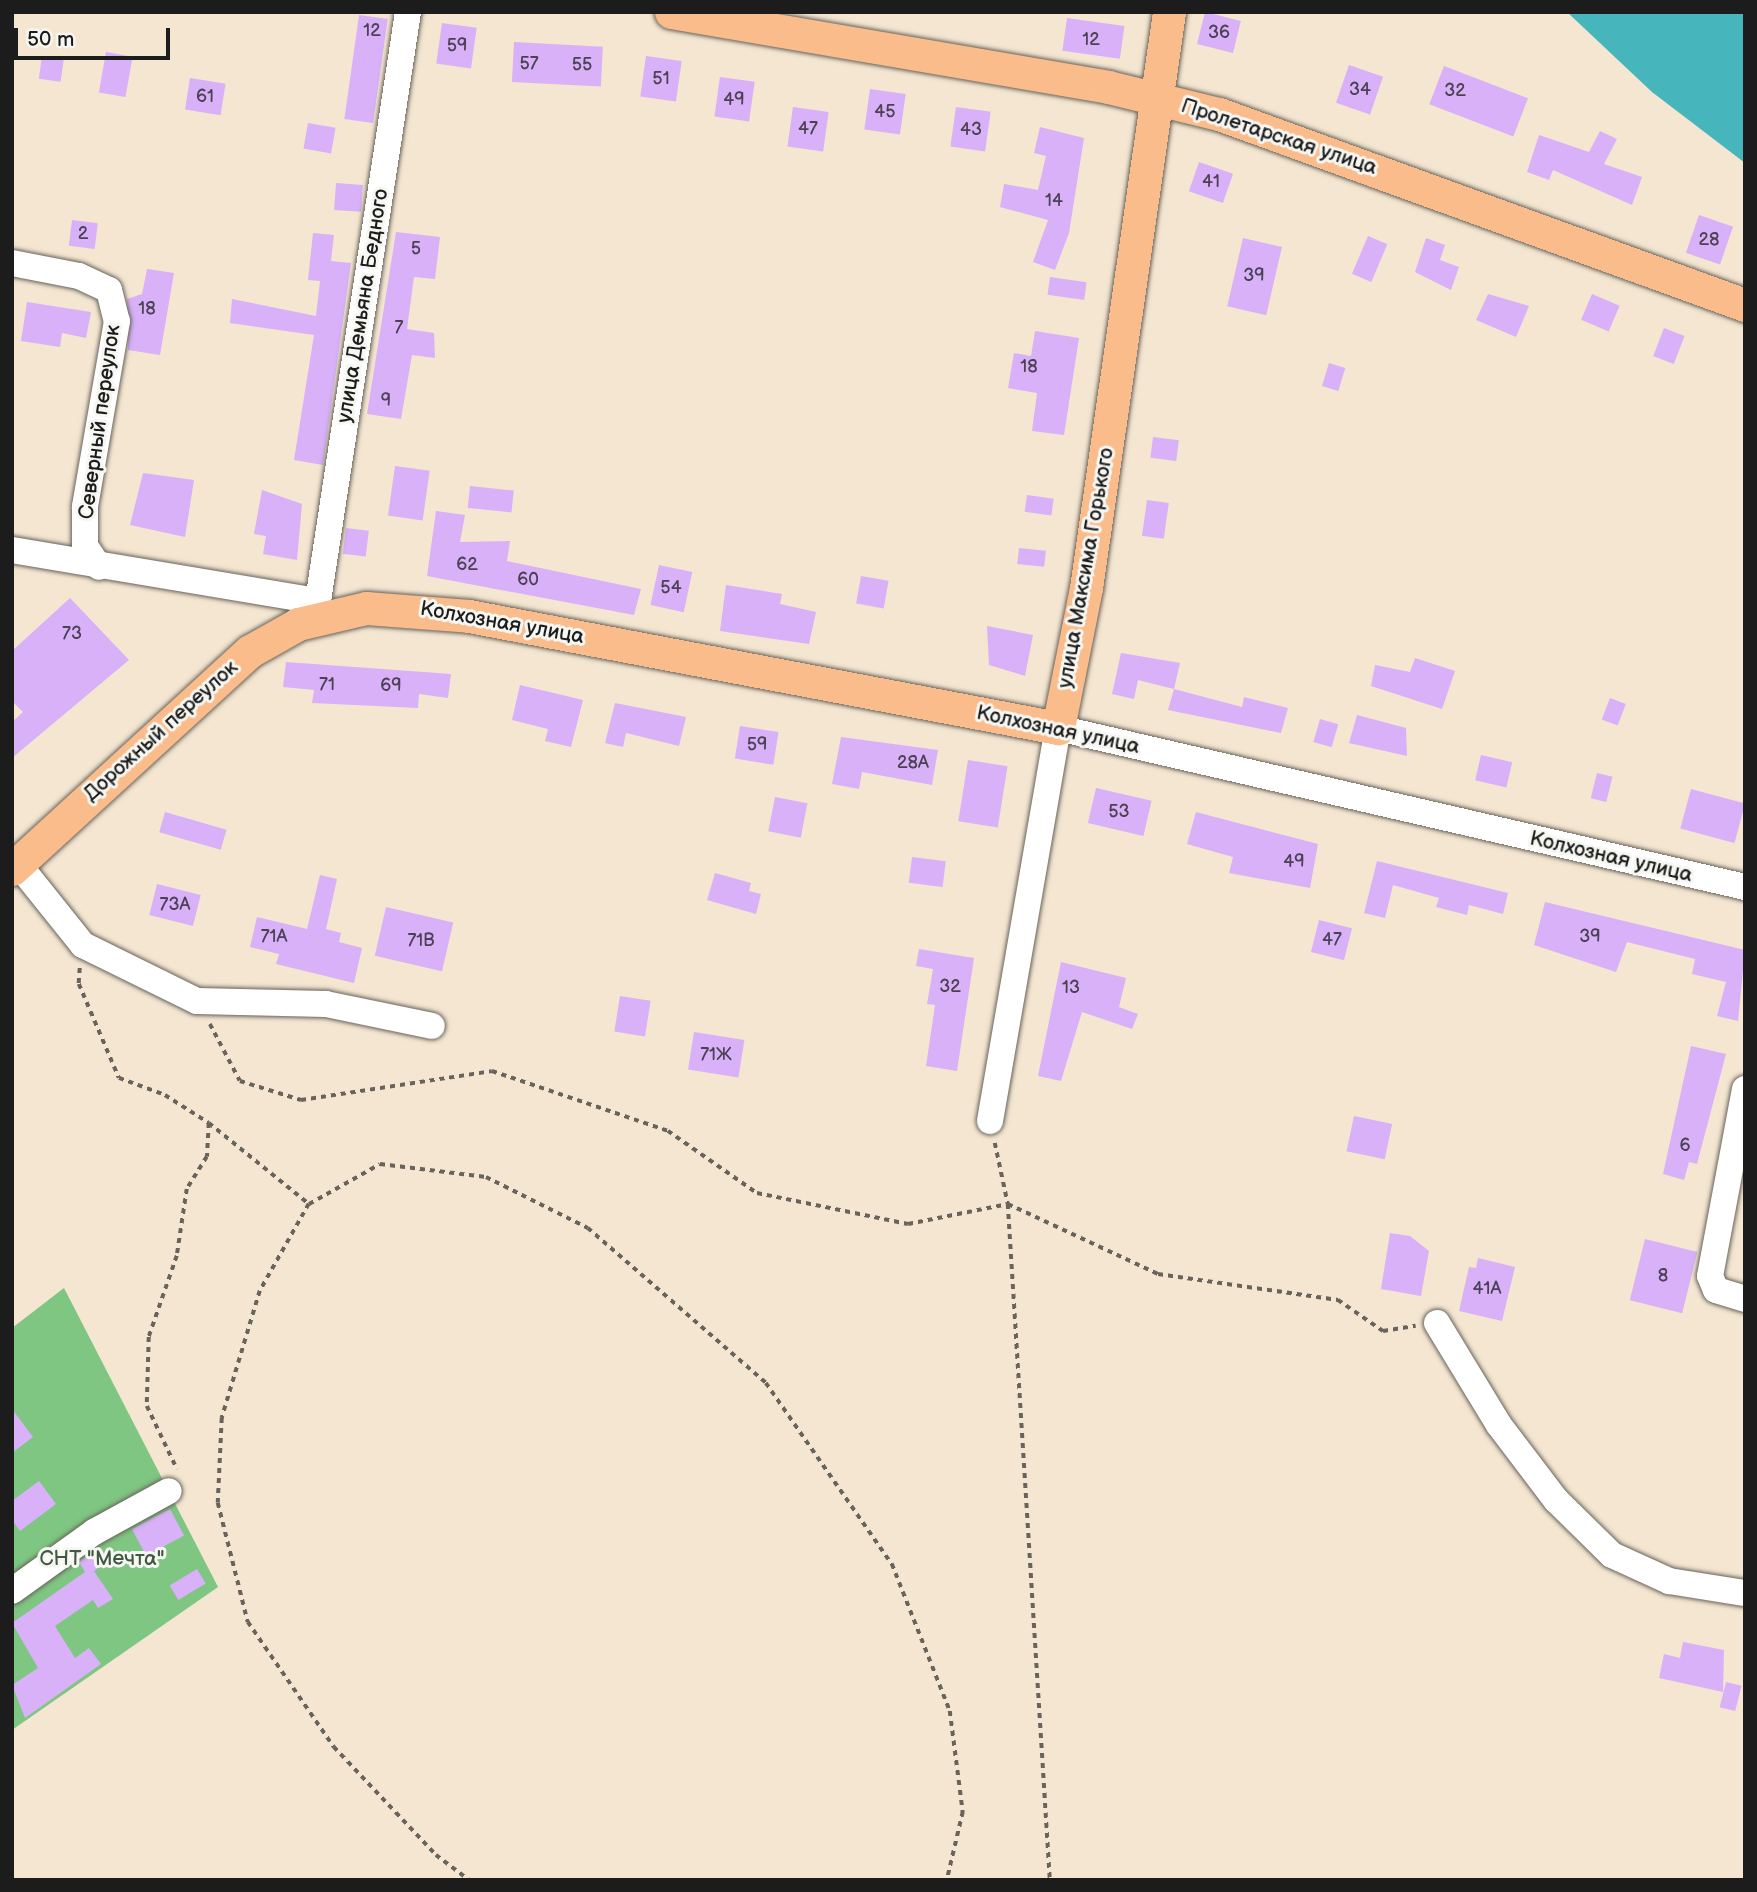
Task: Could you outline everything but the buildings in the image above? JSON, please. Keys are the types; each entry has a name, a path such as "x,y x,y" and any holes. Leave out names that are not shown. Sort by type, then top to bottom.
{"main road":[{"name":"Пролетарская улица","path":"671,12 1156,99 1219,114 1477,203 1745,305"},
{"name":"улица Максима Горького","path":"1058,728 1086,588 1169,12"},
{"name":"Дорожный переулок","path":"15,867 250,651 321,607 366,608"},
{"name":"Колхозная улица","path":"366,608 469,616 1058,728"}],"street":[{"name":"улица Демьяна Бедного","path":"321,607 408,12"},
{"name":"Северный переулок","path":"12,263 79,276 109,290 117,321 85,507 85,546 100,567"},
{"path":"12,550 321,607"},
{"name":"Колхозная улица","path":"1058,728 1745,887"},
{"name":"улица Максима Горького","path":"990,1121 1058,728"},
{"path":"15,867 83,945 197,1001 327,1004 432,1026"},
{"path":"1745,1089 1710,1276 1716,1290 1745,1299"},
{"path":"1437,1323 1499,1424 1556,1500 1612,1555 1669,1581 1745,1594"},
{"path":"12,1591 94,1532 169,1491"}],"path":[{"path":"83,945 79,984 119,1078 165,1095 209,1123 309,1204"},
{"path":"197,1001 240,1080 301,1100 492,1071 668,1131 757,1194 908,1224 1008,1204 1158,1274 1338,1300 1383,1331 1437,1323"},
{"path":"990,1121 1008,1204 1050,1880"},
{"path":"169,1491 184,1484 146,1406 149,1337 177,1256 187,1189 207,1157 209,1123"},
{"path":"469,1880 436,1855 334,1747 248,1622 218,1503 222,1418 260,1291 309,1204 380,1164 486,1177 588,1228 766,1383 892,1564 950,1711 963,1812 947,1880"}],"green space":[{"name":"СНТ \"Мечта\"","path":"64,1288 218,1587 12,1730 12,1328"}],"water":[{"path":"1567,12 1745,12 1745,163 1652,92"}]}
